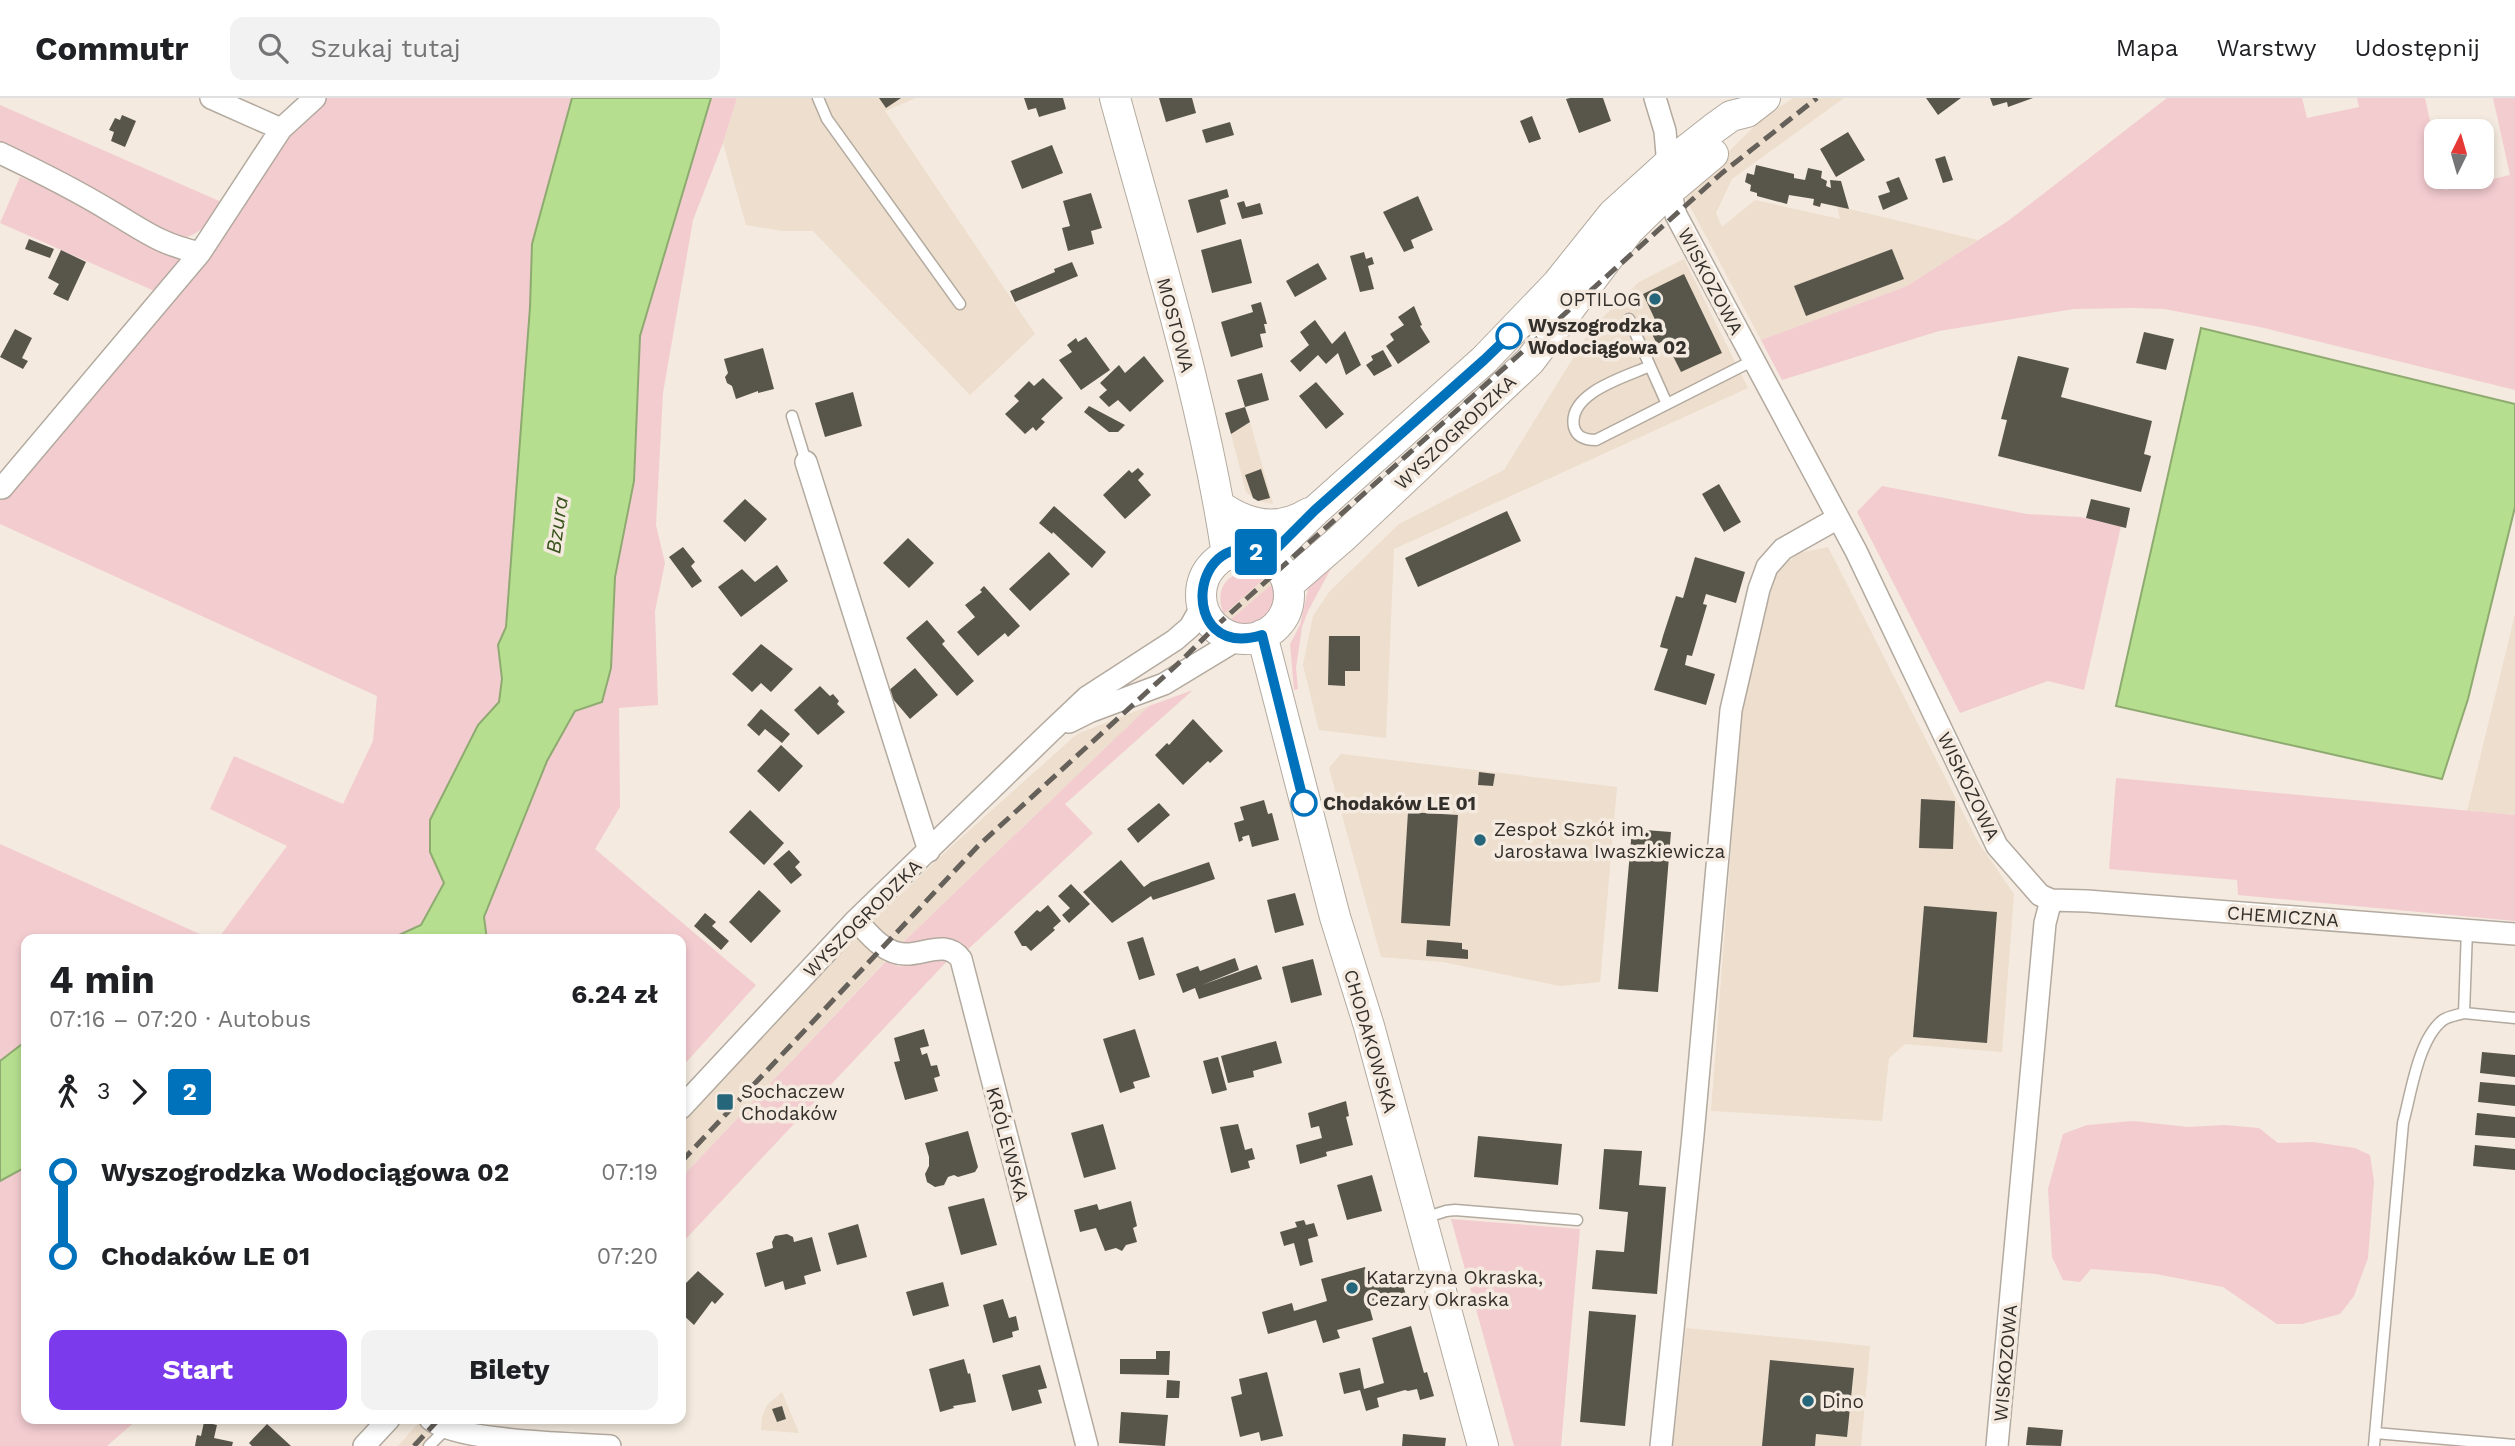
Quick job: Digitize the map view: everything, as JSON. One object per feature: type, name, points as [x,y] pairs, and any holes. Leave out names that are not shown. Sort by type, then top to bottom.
[{"type":"main road","name":"MOSTOWA","points":[[1115,98],[1185,357],[1220,506],[1227,555]]},
{"type":"main road","name":"WYSZOGRODZKA","points":[[1268,557],[1315,510],[1484,360],[1557,284],[1613,214],[1742,129],[1756,105]]},
{"type":"main road","name":"WYSZOGRODZKA","points":[[1288,585],[1341,539],[1530,361],[1669,178]]},
{"type":"main road","points":[[1220,506],[1250,523],[1267,525],[1284,524],[1315,510]]},
{"type":"main road","points":[[1243,551],[1268,557],[1281,569],[1288,585],[1286,609],[1281,620],[1251,637],[1226,635],[1215,627],[1202,606],[1201,594],[1208,571],[1227,555],[1243,551]]},
{"type":"main road","name":"CHODAKOWSKA","points":[[1251,637],[1368,1026],[1483,1446]]},
{"type":"street","points":[[211,98],[281,129]]},
{"type":"street","points":[[2,488],[200,253],[281,129],[315,98]]},
{"type":"street","name":"WISKOZOWA","points":[[1655,98],[1665,131],[1669,178],[1676,215],[1838,518],[1997,846],[2040,895],[2051,900],[2044,937],[1997,1446]]},
{"type":"street","points":[[0,153],[111,211],[150,236],[173,247],[200,253]]},
{"type":"street","points":[[806,462],[929,851]]},
{"type":"street","points":[[1661,1446],[1693,1135],[1731,710],[1737,676],[1767,567],[1783,549],[1838,518]]},
{"type":"street","name":"WYSZOGRODZKA","points":[[686,1103],[856,920],[1049,733],[1087,697],[1175,640],[1190,627],[1202,606]]},
{"type":"street","name":"WYSZOGRODZKA","points":[[1049,733],[1089,712],[1164,684],[1251,637]]},
{"type":"street","name":"CHEMICZNA","points":[[2051,900],[2515,934]]},
{"type":"street","name":"KRÓLEWSKA","points":[[856,920],[874,940],[892,951],[905,954],[940,948],[957,953],[961,959],[1087,1446]]},
{"type":"street","points":[[364,1446],[384,1424]]},
{"type":"street","points":[[438,1424],[478,1436],[610,1446]]},
{"type":"lane","points":[[818,98],[827,119],[960,304]]},
{"type":"lane","points":[[1629,319],[1667,404]]},
{"type":"lane","points":[[1650,366],[1589,394],[1578,403],[1574,411],[1577,433],[1585,440],[1595,440],[1754,360]]},
{"type":"lane","points":[[792,416],[806,462]]},
{"type":"lane","points":[[2464,1013],[2467,930]]},
{"type":"lane","points":[[2374,1446],[2403,1123],[2416,1071],[2429,1037],[2444,1019],[2464,1013],[2515,1018]]},
{"type":"lane","points":[[1421,1219],[1455,1210],[1577,1220]]},
{"type":"lane","points":[[429,1446],[438,1424]]},
{"type":"lane","points":[[2375,1433],[2515,1445]]},
{"type":"shaded area","points":[[326,98],[572,98],[532,244],[530,307],[506,627],[498,645],[502,679],[499,702],[478,726],[430,852],[444,882],[421,925],[401,934],[221,934],[287,846],[210,809],[234,756],[343,804],[373,741],[377,696],[0,524],[0,496],[205,259],[241,212],[288,135]]},
{"type":"shaded area","points":[[711,98],[737,98],[693,220],[663,393],[656,525],[665,563],[655,611],[658,705],[619,708],[620,807],[595,849],[756,985],[686,1062],[686,934],[486,934],[484,917],[547,761],[575,711],[602,701],[611,668],[615,577],[634,481],[640,336]]},
{"type":"shaded area","points":[[737,98],[916,98],[885,111],[1035,334],[970,395],[813,231],[783,231],[746,225],[723,143]]},
{"type":"shaded area","points":[[1793,98],[1844,98],[1732,179],[1716,213],[1722,227],[1755,200],[1840,219],[1837,206],[1978,240],[1907,286],[1761,340],[1684,195],[1761,120]]},
{"type":"shaded area","points":[[2167,98],[2302,98],[2307,118],[2359,107],[2357,98],[2425,98],[2430,119],[2424,119],[2424,189],[2494,189],[2494,179],[2510,175],[2493,98],[2515,98],[2515,390],[2260,327],[2164,309],[2133,308],[2074,309],[1939,331],[1782,380],[1761,340],[1907,286],[2008,221]]},
{"type":"shaded area","points":[[0,105],[226,204],[196,233],[173,240],[0,146]]},
{"type":"shaded area","points":[[20,177],[78,201],[177,257],[180,262],[159,293],[0,223]]},
{"type":"shaded area","points":[[1684,259],[1748,388],[1394,549],[1386,738],[1319,730],[1303,665],[1313,616],[1329,592],[1399,524],[1504,470],[1591,329],[1639,282]]},
{"type":"shaded area","points":[[1250,422],[1273,504],[1258,501],[1246,492],[1231,434]]},
{"type":"shaded area","points":[[1882,486],[2027,514],[2080,517],[2121,526],[2084,690],[2048,681],[1960,713],[1857,512]]},
{"type":"shaded area","points":[[1828,547],[1978,842],[2014,894],[2002,1052],[1905,1044],[1889,1058],[1882,1121],[1711,1111],[1743,692],[1777,570],[1799,553]]},
{"type":"shaded area","points":[[1341,550],[1302,627],[1296,668],[1298,689],[1294,690],[1290,644],[1300,625],[1309,585]]},
{"type":"shaded area","points":[[1249,571],[1266,577],[1224,614],[1220,598],[1224,585],[1234,575]]},
{"type":"shaded area","points":[[1266,577],[1272,584],[1229,621],[1224,614]]},
{"type":"shaded area","points":[[1272,584],[1275,605],[1266,621],[1250,627],[1229,621]]},
{"type":"shaded area","points":[[2515,614],[2515,815],[2467,811],[2501,672]]},
{"type":"shaded area","points":[[1193,690],[1065,804],[1093,833],[963,954],[960,943],[944,939],[897,948],[1149,706]]},
{"type":"shaded area","points":[[1149,706],[904,941],[686,1173],[686,1117],[841,951],[953,845],[1077,734]]},
{"type":"shaded area","name":"Zespoł Szkół im. Jarosława Iwaszkiewicza","points":[[1341,754],[1617,787],[1600,982],[1560,986],[1443,962],[1381,957],[1329,768]]},
{"type":"shaded area","points":[[2116,778],[2515,815],[2515,921],[2238,895],[2237,880],[2109,869]]},
{"type":"shaded area","points":[[0,844],[200,934],[21,934],[21,1045],[0,1061]]},
{"type":"shaded area","points":[[928,958],[950,958],[686,1239],[686,1173],[886,961],[897,966],[906,966]]},
{"type":"shaded area","points":[[2133,1121],[2188,1127],[2225,1125],[2259,1128],[2278,1143],[2313,1142],[2355,1148],[2370,1155],[2374,1181],[2368,1258],[2354,1296],[2340,1314],[2302,1324],[2277,1324],[2223,1287],[2156,1274],[2091,1269],[2080,1282],[2063,1280],[2052,1257],[2048,1189],[2063,1134],[2087,1125]]},
{"type":"shaded area","points":[[21,1170],[21,1424],[132,1424],[107,1446],[0,1446],[0,1181]]},
{"type":"shaded area","points":[[1451,1219],[1580,1229],[1561,1446],[1514,1446]]},
{"type":"shaded area","points":[[1686,1328],[1870,1346],[1861,1446],[1673,1446]]},
{"type":"shaded area","points":[[782,1392],[799,1433],[761,1430],[767,1405]]},
{"type":"shaded area","points":[[418,1424],[447,1424],[427,1446],[398,1446]]},
{"type":"water","name":"Bzura","points":[[572,98],[711,98],[640,336],[634,481],[615,577],[611,668],[602,702],[575,711],[547,761],[484,917],[486,934],[401,934],[421,925],[444,883],[430,852],[430,820],[478,725],[499,702],[502,679],[498,645],[506,627],[530,307],[532,244]]},
{"type":"water","points":[[2201,328],[2515,404],[2515,507],[2468,699],[2442,779],[2116,706]]},
{"type":"water","points":[[21,1045],[21,1170],[0,1181],[0,1061]]},
{"type":"building","points":[[879,98],[901,98],[886,108]]},
{"type":"building","points":[[1024,98],[1063,98],[1066,109],[1039,117],[1036,108],[1028,110]]},
{"type":"building","points":[[1159,98],[1192,98],[1196,113],[1166,122]]},
{"type":"building","points":[[1603,98],[1611,121],[1579,133],[1566,99]]},
{"type":"building","points":[[1926,98],[1961,98],[1938,115]]},
{"type":"building","points":[[1990,98],[2033,98],[2008,107],[2007,102],[1993,106]]},
{"type":"building","points":[[122,115],[136,121],[125,147],[111,141],[114,132],[109,130],[115,118],[120,120]]},
{"type":"building","points":[[1532,116],[1541,139],[1529,143],[1520,121]]},
{"type":"building","points":[[1230,122],[1234,135],[1206,143],[1202,130]]},
{"type":"building","points":[[1848,132],[1865,160],[1836,177],[1820,149]]},
{"type":"building","points":[[1052,145],[1063,173],[1022,189],[1011,161]]},
{"type":"building","points":[[1945,156],[1953,180],[1943,183],[1935,159]]},
{"type":"building","points":[[1756,165],[1794,174],[1794,178],[1805,180],[1808,168],[1822,171],[1821,178],[1827,181],[1826,186],[1831,188],[1830,180],[1841,181],[1849,209],[1821,203],[1820,207],[1813,205],[1814,199],[1789,195],[1787,204],[1757,196],[1757,193],[1750,191],[1751,185],[1745,182],[1747,173],[1754,175]]},
{"type":"building","points":[[1899,177],[1908,199],[1883,210],[1878,196],[1890,192],[1886,182]]},
{"type":"building","points":[[1227,189],[1229,197],[1220,200],[1226,224],[1197,233],[1188,200]]},
{"type":"building","points":[[1091,193],[1102,228],[1091,231],[1094,244],[1068,251],[1062,228],[1070,226],[1063,201]]},
{"type":"building","points":[[1418,196],[1433,230],[1411,240],[1414,248],[1404,252],[1383,212]]},
{"type":"building","points":[[1244,201],[1246,207],[1260,203],[1263,214],[1242,219],[1237,203]]},
{"type":"building","points":[[29,239],[54,249],[50,258],[25,249]]},
{"type":"building","points":[[1241,239],[1252,283],[1212,293],[1201,250]]},
{"type":"building","points":[[1892,249],[1904,279],[1806,316],[1794,286]]},
{"type":"building","points":[[61,250],[86,262],[68,301],[53,294],[59,284],[48,278]]},
{"type":"building","points":[[1364,252],[1366,259],[1372,257],[1374,264],[1368,266],[1374,289],[1360,292],[1350,256]]},
{"type":"building","points":[[1072,262],[1078,276],[1015,302],[1010,291]]},
{"type":"building","points":[[1318,263],[1327,279],[1295,297],[1286,281]]},
{"type":"building","points":[[1684,274],[1722,353],[1681,372],[1665,340],[1657,344],[1650,330],[1658,326],[1643,294]]},
{"type":"building","points":[[1261,302],[1267,324],[1264,324],[1266,333],[1260,334],[1263,347],[1231,357],[1221,322],[1253,312],[1251,305]]},
{"type":"building","points":[[1414,306],[1422,325],[1420,326],[1430,342],[1398,364],[1386,346],[1394,340],[1390,334],[1404,325],[1398,317]]},
{"type":"building","points":[[1315,320],[1332,344],[1345,331],[1361,365],[1346,375],[1338,353],[1326,364],[1318,355],[1300,372],[1290,361],[1309,345],[1300,332]]},
{"type":"building","points":[[15,329],[32,338],[22,358],[28,361],[23,369],[0,357]]},
{"type":"building","points":[[2144,332],[2174,339],[2166,370],[2136,363]]},
{"type":"building","points":[[1086,337],[1110,370],[1081,390],[1059,360],[1072,352],[1067,345],[1076,338],[1078,342]]},
{"type":"building","points":[[763,348],[774,389],[758,391],[736,399],[732,386],[727,383],[725,377],[728,373],[724,359]]},
{"type":"building","points":[[1383,350],[1392,366],[1374,376],[1366,365],[1373,360],[1371,356]]},
{"type":"building","points":[[1144,356],[1164,381],[1130,412],[1118,400],[1109,407],[1099,397],[1107,390],[1100,383],[1119,365],[1125,373]]},
{"type":"building","points":[[2018,356],[2069,368],[2061,397],[2152,421],[2144,454],[2151,456],[2141,492],[1998,456],[2007,420],[2001,419]]},
{"type":"building","points":[[1262,373],[1269,400],[1245,407],[1237,380]]},
{"type":"building","points":[[1043,378],[1063,398],[1041,419],[1045,422],[1036,431],[1033,427],[1025,434],[1005,414],[1019,401],[1014,396],[1029,381],[1034,386]]},
{"type":"building","points":[[1316,382],[1344,414],[1326,429],[1299,396]]},
{"type":"building","points":[[853,392],[862,426],[825,437],[815,403]]},
{"type":"building","points":[[1089,406],[1125,425],[1118,432],[1109,432],[1084,412]]},
{"type":"building","points":[[1245,407],[1250,422],[1231,434],[1225,413]]},
{"type":"building","points":[[1138,468],[1144,474],[1138,480],[1151,495],[1125,519],[1103,495],[1129,470],[1132,473]]},
{"type":"building","points":[[1261,469],[1270,498],[1258,501],[1253,498],[1245,475]]},
{"type":"building","points":[[1719,484],[1741,522],[1724,532],[1702,494]]},
{"type":"building","points":[[745,499],[767,519],[745,542],[723,521]]},
{"type":"building","points":[[2091,499],[2130,508],[2126,528],[2086,518]]},
{"type":"building","points":[[1054,506],[1106,552],[1092,568],[1053,532],[1052,534],[1039,523]]},
{"type":"building","points":[[1507,511],[1521,541],[1418,587],[1405,558]]},
{"type":"building","points":[[908,538],[934,563],[909,588],[883,563]]},
{"type":"building","points":[[683,547],[695,562],[691,566],[702,581],[692,588],[669,557]]},
{"type":"building","points":[[1049,552],[1070,574],[1030,611],[1009,589]]},
{"type":"building","points":[[1695,557],[1745,572],[1736,603],[1706,594],[1703,604],[1707,605],[1692,656],[1687,655],[1685,665],[1715,674],[1706,705],[1654,690],[1668,649],[1660,647],[1663,636],[1676,596],[1683,598]]},
{"type":"building","points":[[777,565],[788,581],[741,617],[718,587],[742,569],[755,582]]},
{"type":"building","points":[[984,586],[1020,626],[1008,637],[1005,633],[978,656],[957,632],[975,617],[965,605],[982,592],[980,590]]},
{"type":"building","points":[[927,620],[945,641],[942,644],[974,681],[957,696],[906,638]]},
{"type":"building","points":[[1329,636],[1360,636],[1360,671],[1345,671],[1345,686],[1328,685]]},
{"type":"building","points":[[761,644],[793,669],[771,692],[761,683],[752,692],[732,674]]},
{"type":"building","points":[[915,668],[938,695],[910,719],[887,692]]},
{"type":"building","points":[[820,686],[830,696],[833,694],[839,701],[837,704],[845,712],[818,735],[794,710]]},
{"type":"building","points":[[761,709],[790,734],[782,743],[765,729],[759,736],[747,725]]},
{"type":"building","points":[[1193,719],[1223,751],[1183,785],[1155,755],[1167,743],[1169,745]]},
{"type":"building","points":[[781,745],[803,766],[779,792],[757,771]]},
{"type":"building","points":[[1479,772],[1495,774],[1493,786],[1478,785]]},
{"type":"building","points":[[1921,799],[1955,801],[1953,849],[1919,848]]},
{"type":"building","points":[[1264,800],[1268,814],[1272,813],[1279,840],[1252,847],[1249,835],[1242,837],[1243,840],[1239,842],[1234,823],[1244,820],[1240,807]]},
{"type":"building","points":[[1159,803],[1170,815],[1138,843],[1127,829]]},
{"type":"building","points":[[750,810],[784,843],[764,865],[729,832]]},
{"type":"building","points":[[1408,812],[1458,815],[1450,926],[1401,923]]},
{"type":"building","points":[[1632,829],[1671,832],[1658,992],[1618,989]]},
{"type":"building","points":[[789,850],[800,862],[795,867],[802,875],[791,884],[773,864]]},
{"type":"building","points":[[1121,860],[1144,887],[1151,882],[1209,862],[1215,879],[1153,900],[1151,896],[1112,923],[1083,892]]},
{"type":"building","points":[[1071,884],[1090,904],[1069,923],[1062,915],[1070,908],[1058,896]]},
{"type":"building","points":[[759,890],[781,911],[751,943],[729,922]]},
{"type":"building","points":[[1295,893],[1304,925],[1275,933],[1267,900]]},
{"type":"building","points":[[1048,905],[1061,921],[1053,928],[1055,930],[1031,951],[1022,946],[1014,932],[1037,910],[1040,912]]},
{"type":"building","points":[[1924,906],[1997,912],[1987,1043],[1913,1037]]},
{"type":"building","points":[[705,913],[716,922],[712,926],[729,941],[721,950],[694,926]]},
{"type":"building","points":[[1143,937],[1155,975],[1139,980],[1127,942]]},
{"type":"building","points":[[1427,940],[1462,943],[1462,949],[1468,950],[1468,959],[1426,956]]},
{"type":"building","points":[[1235,958],[1239,970],[1202,985],[1257,965],[1262,979],[1199,999],[1195,988],[1183,993],[1176,974],[1198,966],[1200,971]]},
{"type":"building","points":[[1313,959],[1322,995],[1291,1003],[1282,967]]},
{"type":"building","points":[[924,1029],[929,1046],[920,1048],[922,1055],[927,1053],[931,1066],[937,1065],[940,1076],[934,1078],[938,1091],[905,1100],[894,1062],[900,1061],[894,1038]]},
{"type":"building","points":[[1135,1029],[1150,1077],[1133,1082],[1135,1088],[1120,1093],[1103,1039]]},
{"type":"building","points":[[1276,1041],[1282,1063],[1253,1071],[1254,1077],[1228,1083],[1221,1056]]},
{"type":"building","points":[[2482,1052],[2515,1055],[2515,1077],[2480,1073]]},
{"type":"building","points":[[1218,1057],[1227,1090],[1212,1094],[1203,1061]]},
{"type":"building","points":[[2480,1082],[2515,1085],[2515,1106],[2478,1102]]},
{"type":"building","points":[[1346,1101],[1349,1116],[1346,1117],[1353,1145],[1326,1152],[1327,1156],[1300,1164],[1296,1145],[1322,1138],[1319,1126],[1311,1128],[1308,1113]]},
{"type":"building","points":[[2477,1113],[2515,1117],[2515,1138],[2475,1135]]},
{"type":"building","points":[[1103,1124],[1116,1169],[1084,1178],[1071,1133]]},
{"type":"building","points":[[1238,1124],[1245,1150],[1252,1148],[1255,1159],[1248,1161],[1250,1168],[1231,1173],[1220,1127]]},
{"type":"building","points":[[968,1131],[978,1167],[975,1172],[948,1177],[944,1185],[935,1187],[927,1182],[925,1174],[929,1157],[925,1143]]},
{"type":"building","points":[[1478,1136],[1562,1144],[1558,1185],[1474,1177]]},
{"type":"building","points":[[2475,1145],[2515,1149],[2515,1170],[2473,1166]]},
{"type":"building","points":[[1604,1149],[1642,1151],[1639,1185],[1666,1187],[1657,1294],[1592,1289],[1596,1250],[1624,1252],[1628,1212],[1599,1209]]},
{"type":"building","points":[[1372,1175],[1382,1211],[1347,1220],[1337,1185]]},
{"type":"building","points":[[984,1198],[997,1245],[961,1255],[948,1207]]},
{"type":"building","points":[[1131,1201],[1137,1226],[1133,1228],[1137,1242],[1126,1245],[1122,1251],[1116,1248],[1105,1251],[1096,1228],[1080,1232],[1074,1210],[1097,1204],[1099,1210]]},
{"type":"building","points":[[1304,1220],[1306,1225],[1314,1223],[1318,1236],[1308,1239],[1313,1262],[1300,1266],[1294,1243],[1284,1246],[1280,1232],[1297,1227],[1295,1222]]},
{"type":"building","points":[[858,1224],[867,1257],[837,1265],[828,1233]]},
{"type":"building","points":[[787,1234],[793,1237],[794,1242],[812,1237],[821,1271],[804,1276],[806,1284],[785,1290],[783,1281],[765,1287],[756,1253],[773,1248],[775,1236]]},
{"type":"building","points":[[1365,1267],[1369,1280],[1399,1272],[1406,1295],[1369,1305],[1373,1320],[1337,1330],[1340,1338],[1323,1343],[1316,1320],[1268,1334],[1262,1312],[1292,1303],[1294,1311],[1327,1301],[1321,1279]]},
{"type":"building","points":[[698,1271],[724,1294],[715,1304],[712,1301],[694,1325],[686,1318],[686,1283]]},
{"type":"building","points":[[943,1282],[949,1306],[913,1316],[906,1292]]},
{"type":"building","points":[[1003,1299],[1009,1318],[1016,1316],[1019,1330],[1012,1332],[1013,1337],[993,1343],[983,1305]]},
{"type":"building","points":[[1589,1311],[1636,1315],[1625,1426],[1580,1422]]},
{"type":"building","points":[[1411,1326],[1424,1373],[1427,1372],[1434,1396],[1420,1400],[1417,1389],[1405,1390],[1377,1398],[1379,1407],[1366,1411],[1360,1390],[1344,1394],[1339,1373],[1360,1368],[1364,1389],[1384,1383],[1372,1338]]},
{"type":"building","points":[[1156,1351],[1170,1351],[1169,1375],[1120,1374],[1120,1359],[1156,1359]]},
{"type":"building","points":[[964,1359],[976,1402],[953,1406],[954,1408],[940,1412],[929,1369]]},
{"type":"building","name":"Dino","points":[[1770,1360],[1854,1368],[1847,1437],[1816,1434],[1815,1446],[1762,1446]]},
{"type":"building","points":[[1040,1365],[1047,1388],[1038,1390],[1042,1403],[1012,1411],[1002,1375]]},
{"type":"building","points":[[1267,1372],[1283,1436],[1261,1441],[1259,1432],[1240,1437],[1231,1397],[1242,1394],[1239,1379]]},
{"type":"building","points":[[1167,1380],[1180,1381],[1179,1398],[1166,1398]]},
{"type":"building","points":[[782,1406],[786,1419],[777,1422],[772,1409]]},
{"type":"building","points":[[1121,1412],[1168,1415],[1165,1446],[1119,1443]]},
{"type":"building","points":[[204,1424],[217,1425],[214,1438],[233,1442],[232,1446],[195,1446],[197,1435],[201,1436]]},
{"type":"building","points":[[267,1424],[291,1446],[252,1446],[249,1443]]},
{"type":"building","points":[[2028,1427],[2063,1430],[2061,1446],[2026,1445]]},
{"type":"building","points":[[1403,1434],[1446,1438],[1445,1446],[1402,1446]]},
{"type":"railway","points":[[686,1157],[978,846],[1215,627],[1722,173],[1817,98]]},
{"type":"railway","points":[[414,1446],[434,1424]]},
{"type":"bus line","name":"2","points":[[1304,803],[1262,635],[1251,639],[1240,638],[1226,635],[1215,627],[1202,606],[1203,582],[1216,562],[1227,555],[1252,551],[1268,557],[1315,510],[1509,336]]},
{"type":"place","name":"OPTILOG","points":[[1655,299]]},
{"type":"place","name":"Wyszogrodzka Wodociągowa 02","points":[[1509,336]]},
{"type":"place","name":"Chodaków LE 01","points":[[1304,803]]},
{"type":"place","name":"Zespoł Szkół im. Jarosława Iwaszkiewicza","points":[[1480,840]]},
{"type":"place","name":"Sochaczew Chodaków","points":[[725,1102]]},
{"type":"place","name":"Katarzyna Okraska, Cezary Okraska","points":[[1352,1288]]},
{"type":"place","name":"Dino","points":[[1808,1401]]}]
